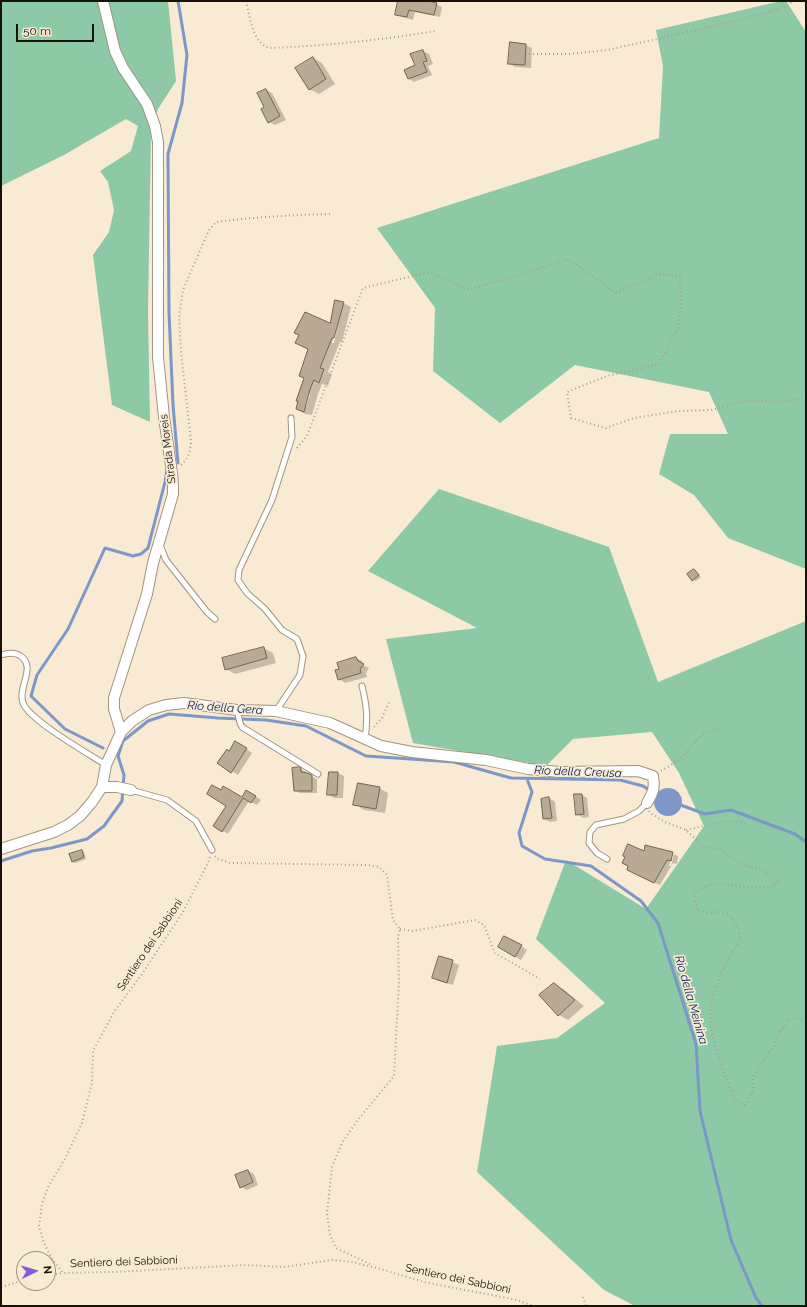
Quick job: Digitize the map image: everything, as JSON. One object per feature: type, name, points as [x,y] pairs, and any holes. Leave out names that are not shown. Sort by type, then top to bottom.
[{"type":"street","name":"Strada Moreis","points":[[103,1],[115,51],[123,68],[147,104],[156,126],[158,142],[159,205],[158,358],[172,473],[173,494],[153,563],[147,594],[114,698],[114,709],[121,732]]},
{"type":"street","points":[[1,849],[54,832],[68,825],[80,816],[102,787],[106,765],[121,732],[137,717],[149,710],[166,704],[184,703],[238,714],[276,711],[330,723],[381,746],[412,752],[486,760],[528,769],[560,772],[638,771],[653,776],[653,792],[646,803]]},
{"type":"street","points":[[102,787],[118,787],[131,790]]},
{"type":"lane","points":[[276,711],[300,675],[303,656],[297,638],[282,630],[265,609],[247,594],[238,580],[239,570],[272,500],[292,437],[291,418]]},
{"type":"lane","points":[[160,542],[162,553],[166,560],[207,612],[215,619]]},
{"type":"lane","points":[[1,655],[6,653],[16,654],[22,657],[26,663],[28,670],[22,691],[23,703],[30,715],[106,765]]},
{"type":"lane","points":[[362,686],[366,700],[368,722],[365,740]]},
{"type":"lane","points":[[238,714],[242,727],[318,774]]},
{"type":"lane","points":[[131,790],[167,800],[196,821],[212,850]]},
{"type":"lane","points":[[607,859],[597,853],[589,843],[590,832],[596,825],[624,819],[639,811],[646,803]]},
{"type":"path","points":[[246,1],[256,35],[260,43],[269,48],[387,39],[436,31]]},
{"type":"path","points":[[529,54],[569,54],[607,50],[701,30],[764,13],[783,7],[794,1]]},
{"type":"path","points":[[172,473],[187,460],[191,446],[181,352],[180,317],[183,290],[209,230],[216,222],[229,220],[331,214]]},
{"type":"path","points":[[284,462],[307,436],[363,288],[430,272],[469,290],[569,259],[616,293],[659,274],[680,276],[681,306],[678,327],[659,364],[608,376],[567,392],[571,418],[606,428],[634,418],[678,411],[711,410],[751,400],[781,402],[806,397]]},
{"type":"path","points":[[365,740],[382,718],[390,700]]},
{"type":"path","points":[[653,776],[680,760],[704,732],[720,729]]},
{"type":"path","points":[[646,803],[650,814],[664,822],[686,830],[703,846],[723,850],[742,865],[761,869],[779,882],[771,887],[741,887],[728,884],[707,885],[694,894],[697,910],[708,913],[720,912],[729,914],[739,929],[740,939],[722,971],[710,1007],[712,1035],[734,1098],[745,1105],[753,1091],[753,1076],[774,1046],[779,1033],[788,1020],[799,1018],[806,1022]]},
{"type":"path","points":[[686,830],[726,821],[748,823]]},
{"type":"path","points":[[212,850],[216,858],[230,863],[368,865],[379,867],[388,876],[393,920],[400,929],[413,931],[475,920],[484,925],[495,953],[540,979]]},
{"type":"path","name":"Sentiero dei Sabbioni","points":[[212,850],[208,863],[184,912],[114,1012],[93,1051],[92,1082],[82,1123],[65,1159],[49,1185],[42,1204],[39,1226],[44,1243],[52,1259],[63,1272],[114,1272],[246,1265],[284,1267],[332,1260],[352,1262],[424,1282],[517,1300],[533,1306]]},
{"type":"path","points":[[377,1268],[336,1248],[330,1235],[327,1214],[332,1167],[342,1142],[357,1121],[394,1076],[399,982],[398,937],[400,929]]},
{"type":"path","points":[[56,1273],[63,1272]]},
{"type":"path","points":[[1,1287],[16,1282]]},
{"type":"path","points":[[583,1297],[586,1306]]},
{"type":"green space","points":[[1,1],[168,1],[176,81],[158,109],[151,132],[148,311],[150,422],[112,405],[93,255],[109,232],[114,210],[108,182],[100,171],[131,151],[138,126],[126,119],[64,155],[1,186]]},
{"type":"green space","points":[[786,1],[806,32],[806,569],[728,538],[694,495],[659,474],[670,434],[728,434],[709,392],[575,365],[500,423],[433,371],[435,308],[377,228],[659,138],[663,66],[656,30]]},
{"type":"green space","points":[[439,489],[609,547],[658,682],[806,621],[806,1306],[635,1306],[604,1290],[477,1172],[497,1046],[557,1038],[605,1003],[536,939],[566,860],[646,909],[704,826],[679,773],[652,732],[573,739],[546,766],[413,743],[386,639],[477,628],[368,571]]},
{"type":"water","points":[[668,788],[678,792],[682,802],[678,812],[668,816],[658,812],[654,802],[658,792]]},
{"type":"building","points":[[398,1],[428,1],[437,3],[434,15],[409,10],[407,17],[395,15]]},
{"type":"building","points":[[510,42],[526,44],[525,65],[508,64]]},
{"type":"building","points":[[423,50],[427,61],[423,62],[427,72],[408,79],[404,70],[415,65],[410,54]]},
{"type":"building","points":[[313,57],[326,79],[309,90],[295,68]]},
{"type":"building","points":[[266,89],[280,116],[268,123],[261,109],[264,107],[257,93]]},
{"type":"building","points":[[335,300],[344,302],[334,338],[332,338],[320,368],[324,369],[319,383],[314,380],[304,412],[296,409],[298,401],[296,401],[304,378],[299,376],[308,349],[295,343],[299,335],[294,333],[305,312],[330,323]]},
{"type":"building","points":[[694,569],[699,575],[692,581],[687,574]]},
{"type":"building","points":[[264,647],[267,658],[225,670],[222,658]]},
{"type":"building","points":[[356,657],[358,661],[364,664],[360,669],[361,673],[338,680],[335,670],[339,669],[337,663]]},
{"type":"building","points":[[235,741],[247,748],[231,773],[217,763],[227,749],[229,751]]},
{"type":"building","points":[[292,768],[301,768],[301,772],[312,775],[312,791],[294,791]]},
{"type":"building","points":[[329,772],[338,772],[337,795],[327,795]]},
{"type":"building","points":[[358,783],[380,787],[376,809],[353,805]]},
{"type":"building","points":[[212,785],[221,790],[223,786],[242,797],[246,790],[256,796],[251,803],[243,798],[222,832],[213,826],[226,806],[207,794]]},
{"type":"building","points":[[574,794],[582,794],[584,814],[576,815]]},
{"type":"building","points":[[549,797],[552,818],[543,819],[541,799]]},
{"type":"building","points":[[628,844],[644,851],[645,845],[673,852],[671,861],[667,860],[654,883],[627,870],[628,866],[622,863]]},
{"type":"building","points":[[82,850],[84,857],[72,862],[69,854]]},
{"type":"building","points":[[504,936],[522,945],[515,957],[498,947]]},
{"type":"building","points":[[439,956],[453,960],[447,983],[432,978]]},
{"type":"building","points":[[554,983],[575,1000],[558,1016],[539,995]]},
{"type":"building","points":[[248,1170],[253,1182],[240,1188],[235,1175]]},
{"type":"waterway","points":[[178,1],[187,55],[182,103],[168,154],[169,313],[173,405],[178,463]]},
{"type":"waterway","points":[[103,748],[65,729],[31,696],[37,675],[68,629],[105,548],[133,556],[141,554],[148,548],[167,469]]},
{"type":"waterway","name":"Rio della Gera","points":[[1,861],[32,851],[87,839],[104,826],[122,801],[124,775],[118,756],[123,741],[148,721],[169,714],[266,720],[306,726],[366,756],[454,762],[511,778],[620,780],[643,786],[651,791]]},
{"type":"waterway","name":"Rio della Meinina","points":[[527,779],[532,792],[519,833],[522,846],[545,859],[591,866],[641,901],[658,923],[696,1044],[700,1111],[731,1240],[756,1298],[762,1306]]},
{"type":"waterway","name":"Rio della Creusa","points":[[678,804],[705,814],[731,810],[795,834],[806,842]]}]
